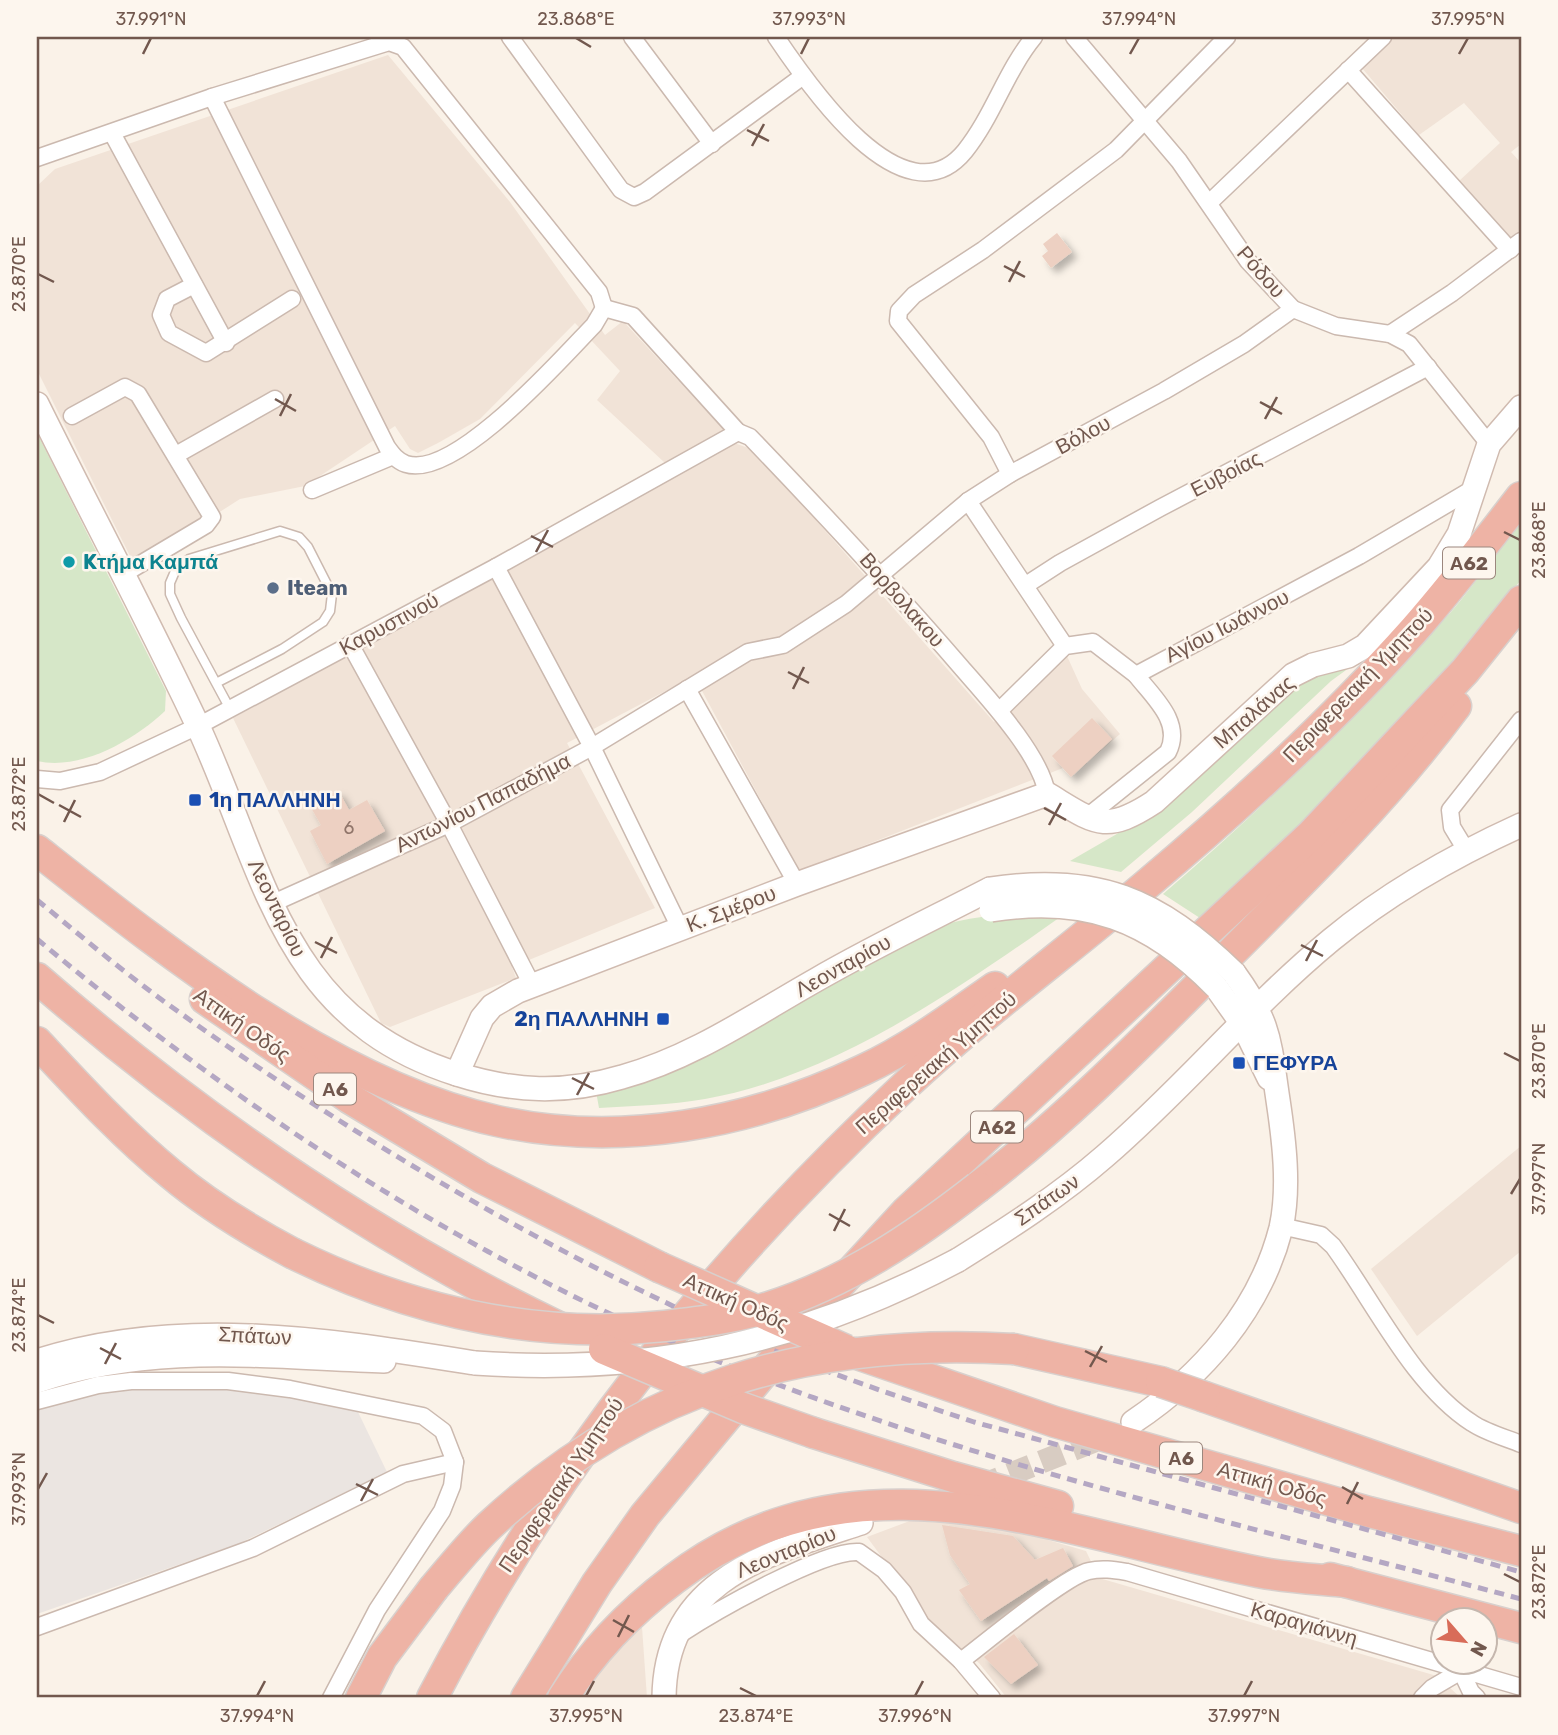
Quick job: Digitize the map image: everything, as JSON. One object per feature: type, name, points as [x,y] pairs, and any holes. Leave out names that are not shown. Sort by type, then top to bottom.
[{"type":"highway","name":"Περιφερειακή Υμηττού","points":[[432,1698],[522,1539],[598,1426],[666,1338],[725,1269],[844,1144],[910,1081],[1147,884],[1278,769],[1415,629],[1521,497]]},
{"type":"highway","name":"Α62","points":[[526,1698],[585,1602],[645,1515],[813,1313],[907,1211],[1311,835],[1465,671],[1521,601]]},
{"type":"highway","points":[[37,1042],[134,1143],[171,1174],[250,1230],[292,1253],[373,1290],[473,1318],[554,1329],[653,1327],[743,1314],[824,1286],[884,1255],[931,1224],[1033,1143],[1110,1074],[1378,802],[1421,752],[1521,619]]},
{"type":"highway","points":[[37,850],[160,944],[240,1000],[323,1051],[378,1079],[439,1104],[496,1121],[557,1130],[671,1130],[730,1117],[775,1103],[862,1070],[926,1035],[1063,937],[1138,872],[1278,769]]},
{"type":"highway","name":"Αττική Οδός","points":[[37,870],[162,969],[349,1098],[482,1178],[659,1267],[846,1350],[1055,1422],[1369,1512],[1521,1551]]},
{"type":"highway","points":[[37,978],[176,1091],[300,1179],[442,1266],[604,1349],[743,1408],[953,1477],[1521,1628]]},
{"type":"highway","points":[[360,1698],[382,1657],[433,1589],[488,1527],[539,1483],[583,1452],[653,1412],[724,1381],[796,1360],[878,1349],[956,1345],[1014,1349],[1161,1382],[1521,1508]]},
{"type":"highway","points":[[563,1698],[600,1647],[622,1623],[688,1569],[754,1533],[847,1508],[910,1503],[978,1509],[1062,1525],[1258,1572],[1347,1582]]},
{"type":"street","points":[[510,37],[621,190],[634,197],[645,192],[803,76]]},
{"type":"street","points":[[632,37],[712,144]]},
{"type":"street","points":[[776,37],[803,76],[871,149],[897,166],[922,174],[939,171],[965,150],[1018,56],[1034,37]]},
{"type":"street","name":"Ρόδου","points":[[1074,37],[1146,120],[1209,203],[1248,261],[1293,309],[1336,326],[1390,334],[1409,344],[1489,444]]},
{"type":"street","points":[[1010,474],[991,437],[898,320],[899,311],[914,295],[941,280],[1116,150],[1227,37]]},
{"type":"street","points":[[1209,203],[1383,37]]},
{"type":"street","points":[[37,158],[212,97],[389,42],[404,47],[599,292],[604,308],[594,325],[489,430],[424,464],[410,465],[393,456],[212,97]]},
{"type":"street","points":[[1348,69],[1516,246],[1390,334]]},
{"type":"street","points":[[111,133],[226,343]]},
{"type":"street","points":[[194,285],[167,299],[161,315],[169,333],[206,353],[226,343],[292,299]]},
{"type":"street","name":"Βορβολακου","points":[[604,308],[620,310],[633,316],[734,433],[750,438],[881,574],[999,711],[1045,778],[1047,794]]},
{"type":"street","name":"Βόλου","points":[[881,574],[968,501],[1010,474],[1164,391],[1244,344],[1293,309]]},
{"type":"street","name":"Ευβοίας","points":[[1026,585],[1060,563],[1428,367]]},
{"type":"street","points":[[72,416],[124,387],[131,388],[138,394],[212,517],[206,525],[121,575]]},
{"type":"street","points":[[176,455],[275,399]]},
{"type":"street","name":"Λεονταρίου","points":[[37,404],[198,726],[271,904],[299,956],[337,1006],[397,1050],[427,1065],[518,1089],[556,1090],[623,1077],[664,1063],[707,1042],[866,951],[929,920],[1030,883],[1064,884],[1121,896],[1174,920],[1225,980],[1250,1017],[1272,1042],[1285,1171],[1281,1226],[1268,1265],[1244,1312],[1225,1339],[1170,1397],[1133,1422]]},
{"type":"street","name":"Μπαλάνας","points":[[1047,794],[1094,822],[1112,822],[1133,816],[1154,802],[1293,675],[1313,665],[1348,656],[1365,646],[1439,568],[1459,534],[1471,490],[1489,444],[1521,407]]},
{"type":"street","name":"Καρυστινού","points":[[37,779],[60,781],[100,772],[198,726],[496,566],[734,433]]},
{"type":"street","points":[[312,490],[393,456]]},
{"type":"street","name":"Αγίου Ιωάννου","points":[[1136,675],[1347,563],[1471,490]]},
{"type":"street","points":[[968,501],[1065,646]]},
{"type":"street","points":[[496,566],[592,747],[680,928]]},
{"type":"street","name":"Αντωνίου Παπαδήμα","points":[[271,904],[449,824],[592,747],[748,652],[783,645],[846,604],[881,574]]},
{"type":"street","points":[[999,711],[1065,646],[1093,642],[1136,675],[1168,716],[1173,741],[1168,752],[1087,817]]},
{"type":"street","points":[[350,644],[449,824],[532,985]]},
{"type":"street","points":[[687,689],[797,884]]},
{"type":"street","points":[[1466,850],[1452,827],[1450,810],[1521,720]]},
{"type":"street","name":"Κ. Σμέρου","points":[[457,1074],[482,1018],[492,1006],[532,985],[797,884],[1047,794]]},
{"type":"street","name":"Σπάτων","points":[[37,1381],[105,1362],[153,1355],[211,1353],[578,1367],[711,1350],[833,1317],[878,1300],[958,1260],[1041,1206],[1085,1174],[1145,1120],[1330,941],[1366,913],[1466,850],[1521,825]]},
{"type":"street","points":[[1281,1226],[1321,1236],[1333,1245],[1398,1342],[1441,1397],[1472,1424],[1521,1444]]},
{"type":"street","name":"Σπάτων","points":[[37,1361],[102,1343],[211,1334],[331,1340],[475,1363]]},
{"type":"street","points":[[37,1401],[98,1385],[131,1381],[228,1381],[290,1389],[423,1416],[443,1431],[454,1462],[452,1486],[442,1511],[377,1610],[331,1698]]},
{"type":"street","points":[[37,1628],[253,1548],[403,1474],[454,1462]]},
{"type":"street","name":"Λεονταρίου","points":[[664,1698],[665,1676],[674,1638],[695,1604],[728,1576],[771,1554],[861,1523]]},
{"type":"street","points":[[674,1638],[746,1595],[832,1558],[854,1552],[876,1561],[903,1592],[921,1624],[961,1661],[992,1698]]},
{"type":"street","name":"Καραγιάννη","points":[[961,1661],[1087,1571],[1107,1569],[1127,1572],[1428,1661]]},
{"type":"street","points":[[1422,1698],[1432,1688],[1452,1676]]},
{"type":"street","points":[[1463,1676],[1477,1698]]},
{"type":"street","name":"Καραγιάννη","points":[[1480,1676],[1521,1687]]},
{"type":"lane","points":[[218,682],[282,649],[323,622],[330,611],[332,594],[308,547],[299,537],[280,531],[189,559],[177,569],[170,583],[170,594],[230,709]]},
{"type":"shaded area","points":[[1393,37],[1521,37],[1521,144],[1511,152],[1521,163],[1521,234],[1512,241],[1458,182],[1500,143],[1464,103],[1419,135],[1362,68]]},
{"type":"shaded area","points":[[388,55],[510,202],[605,335],[623,321],[737,444],[754,450],[994,722],[1067,656],[1082,689],[1120,734],[1071,777],[1063,768],[799,871],[694,676],[567,743],[655,908],[512,967],[516,978],[390,1027],[381,1023],[233,718],[678,475],[597,400],[620,371],[575,323],[480,419],[438,443],[418,453],[410,449],[395,426],[305,486],[240,499],[135,566],[37,370],[37,186],[55,169]]},
{"type":"shaded area","points":[[1521,1146],[1521,1251],[1417,1336],[1371,1269]]},
{"type":"shaded area","points":[[109,1387],[243,1388],[358,1412],[387,1472],[238,1544],[37,1614],[37,1408]]},
{"type":"shaded area","points":[[931,1513],[1042,1533],[1048,1540],[1086,1551],[1099,1578],[1428,1673],[1428,1676],[1437,1676],[1461,1698],[1007,1698],[979,1663],[928,1620],[867,1537]]},
{"type":"shaded area","points":[[642,1627],[647,1698],[580,1698],[605,1661]]},
{"type":"green space","name":"Kτήμα Καμπά","points":[[37,433],[166,691],[165,711],[138,732],[106,751],[54,763],[37,761]]},
{"type":"green space","points":[[1521,519],[1521,580],[1386,740],[1203,920],[1163,894],[1275,793],[1382,686],[1460,601]]},
{"type":"green space","points":[[1360,660],[1331,681],[1192,812],[1121,872],[1070,861],[1148,816],[1272,703],[1309,678]]},
{"type":"green space","points":[[1069,911],[985,969],[896,1024],[850,1049],[802,1070],[754,1087],[705,1099],[599,1108],[595,1086],[921,931],[994,915]]},
{"type":"building","points":[[1057,233],[1072,252],[1051,268],[1042,256],[1048,251],[1043,244]]},
{"type":"building","points":[[1092,718],[1112,739],[1071,777],[1052,756]]},
{"type":"building","points":[[338,790],[349,810],[367,800],[385,831],[327,864],[310,831],[321,825],[310,806]]},
{"type":"building","points":[[942,1525],[1013,1536],[1035,1560],[1063,1548],[1073,1566],[1049,1581],[1047,1578],[981,1621],[959,1590],[970,1584],[950,1555]]},
{"type":"building","points":[[1014,1634],[1038,1665],[1011,1684],[984,1657]]},
{"type":"tunnel","points":[[978,1487],[1112,1434]]},
{"type":"railway","points":[[37,900],[169,1005],[363,1135],[429,1176],[565,1252],[738,1336],[805,1363],[974,1422],[1521,1572]]},
{"type":"railway","points":[[37,939],[201,1068],[286,1128],[373,1184],[463,1238],[555,1287],[649,1332],[745,1372],[936,1439],[1130,1496],[1521,1599]]},
{"type":"place","name":"Kτήμα Καμπά","points":[[69,562]]},
{"type":"place","name":"Iteam","points":[[273,588]]},
{"type":"place","name":"1η ΠΑΛΛΗΝΗ","points":[[195,800]]},
{"type":"place","name":"2η ΠΑΛΛΗΝΗ","points":[[663,1019]]},
{"type":"place","name":"ΓΕΦΥΡΑ","points":[[1239,1063]]}]
